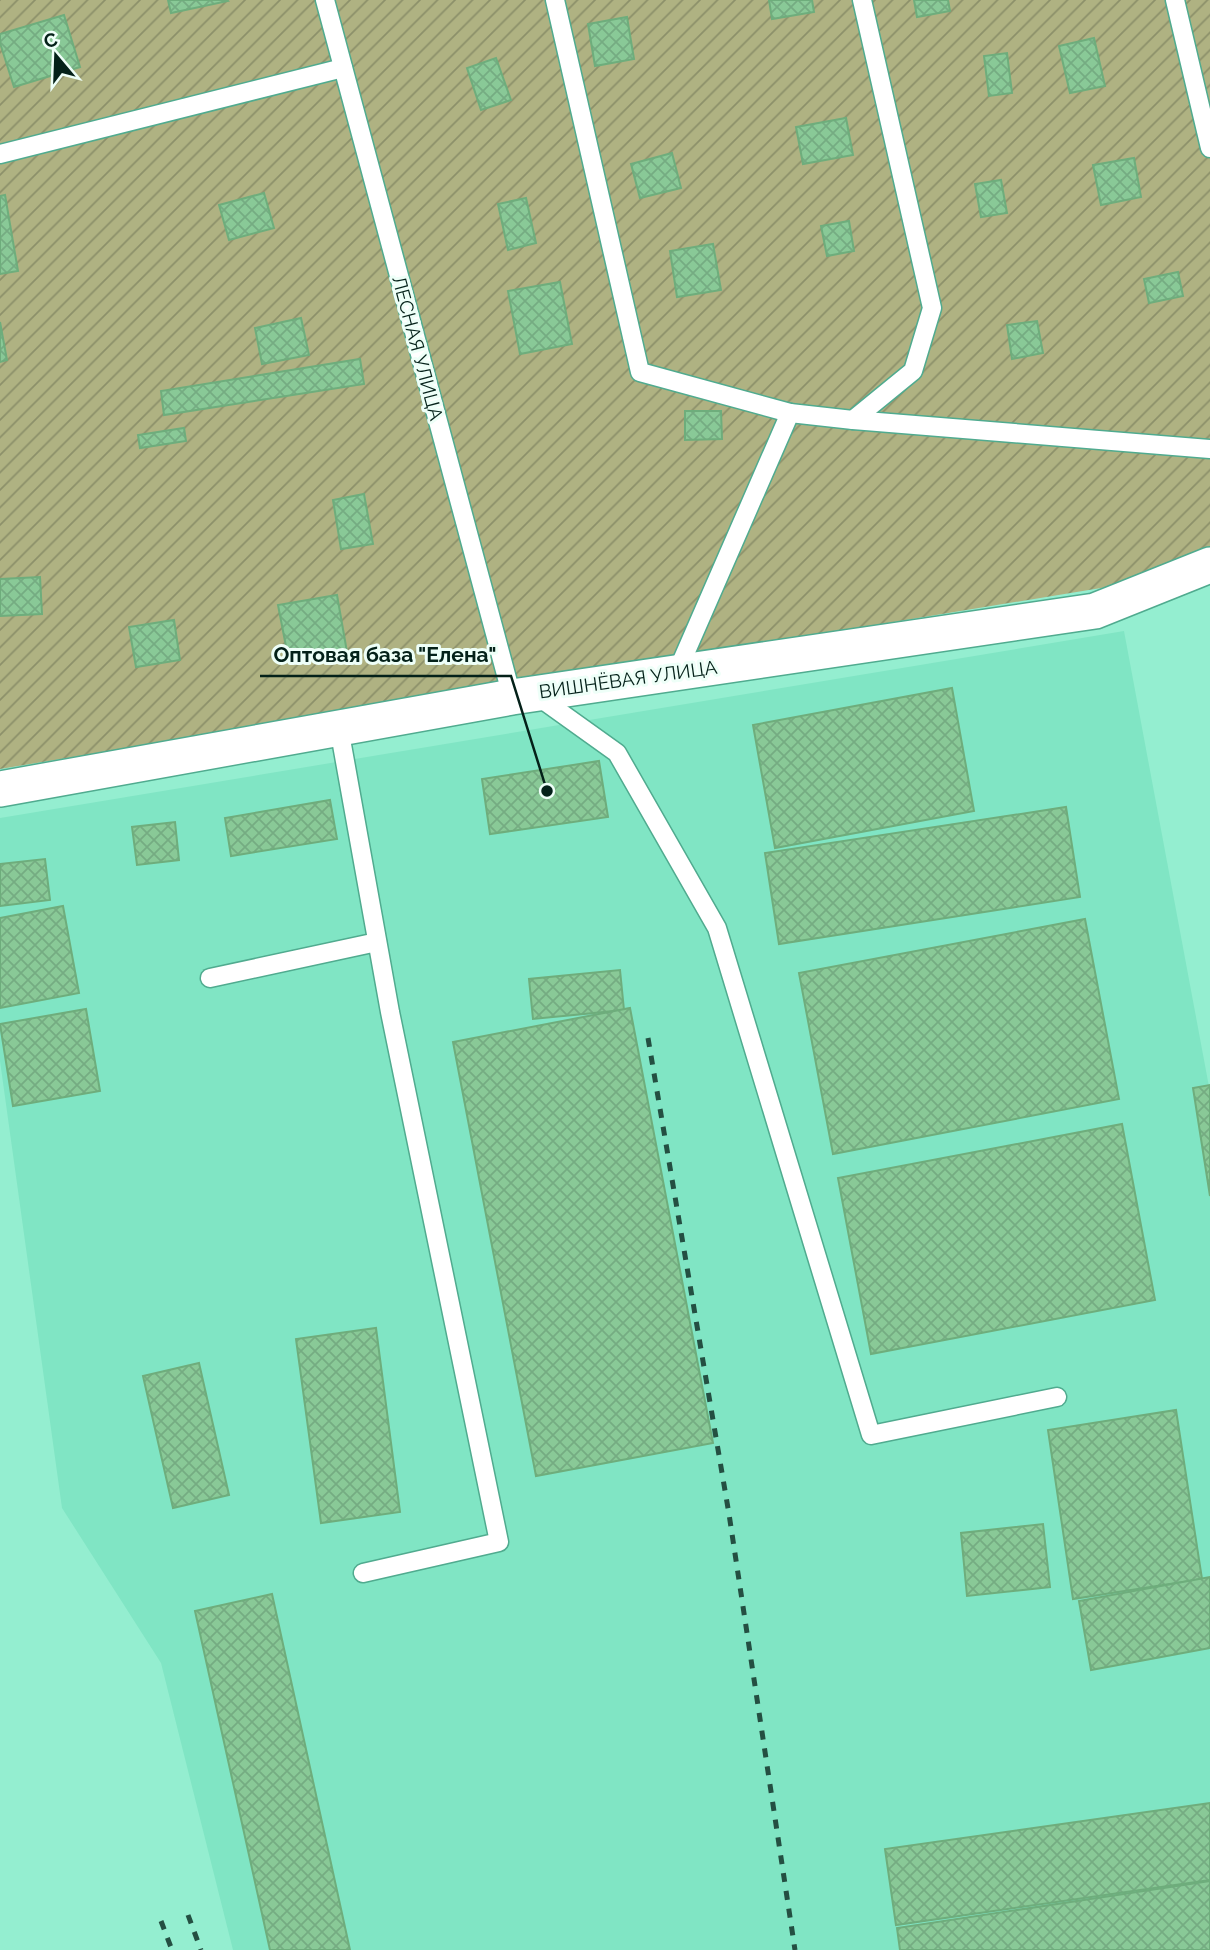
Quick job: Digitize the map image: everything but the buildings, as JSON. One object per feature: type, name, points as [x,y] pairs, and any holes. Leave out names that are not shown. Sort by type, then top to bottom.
[{"type":"street","name":"ВИШНЁВАЯ УЛИЦА","points":[[0,789],[522,695],[1095,611],[1210,565]]},
{"type":"lane","name":"ЛЕСНАЯ УЛИЦА","points":[[325,0],[522,695]]},
{"type":"lane","points":[[555,0],[640,372],[790,413],[1210,449]]},
{"type":"lane","points":[[853,420],[914,371],[932,308],[862,0]]},
{"type":"lane","points":[[1175,0],[1210,148]]},
{"type":"lane","points":[[0,154],[343,68]]},
{"type":"lane","points":[[677,672],[790,413]]},
{"type":"lane","points":[[522,695],[617,753],[717,928],[871,1435],[1057,1397]]},
{"type":"lane","points":[[339,728],[377,943],[499,1542],[363,1573]]},
{"type":"lane","points":[[210,978],[377,943]]},
{"type":"shaded area","points":[[0,0],[1210,0],[1210,570],[0,769]]},
{"type":"shaded area","points":[[1124,631],[1210,1092],[1210,1950],[233,1950],[161,1663],[62,1508],[0,1061],[0,818]]},
{"type":"railway","points":[[648,1038],[729,1514],[795,1950]]},
{"type":"railway","points":[[188,1915],[201,1950]]},
{"type":"railway","points":[[161,1921],[172,1950]]},
{"type":"place","name":"Оптовая база \"Елена\"","points":[[547,791]]}]
